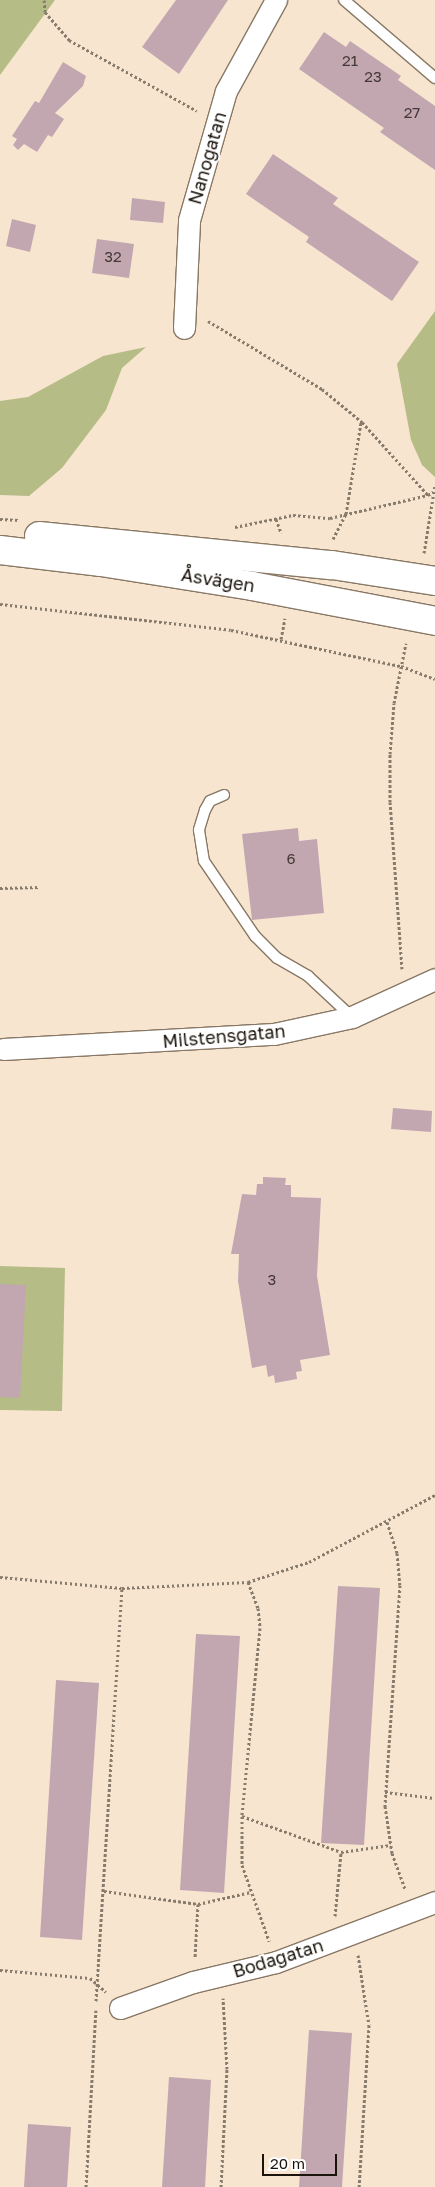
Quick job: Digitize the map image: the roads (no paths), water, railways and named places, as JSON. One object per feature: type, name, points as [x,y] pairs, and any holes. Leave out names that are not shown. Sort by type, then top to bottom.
[{"type":"street","name":"Nanogatan","points":[[184,328],[189,220],[226,91],[276,0]]},
{"type":"street","name":"Åsvägen","points":[[0,533],[306,562],[435,581]]},
{"type":"street","name":"Åsvägen","points":[[0,550],[101,562],[252,586],[435,621]]},
{"type":"street","name":"Milstensgatan","points":[[3,1049],[274,1034],[352,1017],[435,979]]},
{"type":"street","name":"Bodagatan","points":[[120,2008],[193,1982],[276,1962],[435,1902]]},
{"type":"lane","points":[[344,0],[435,78]]},
{"type":"lane","points":[[224,795],[210,801],[199,830],[204,861],[255,936],[277,958],[308,976],[352,1017]]}]
